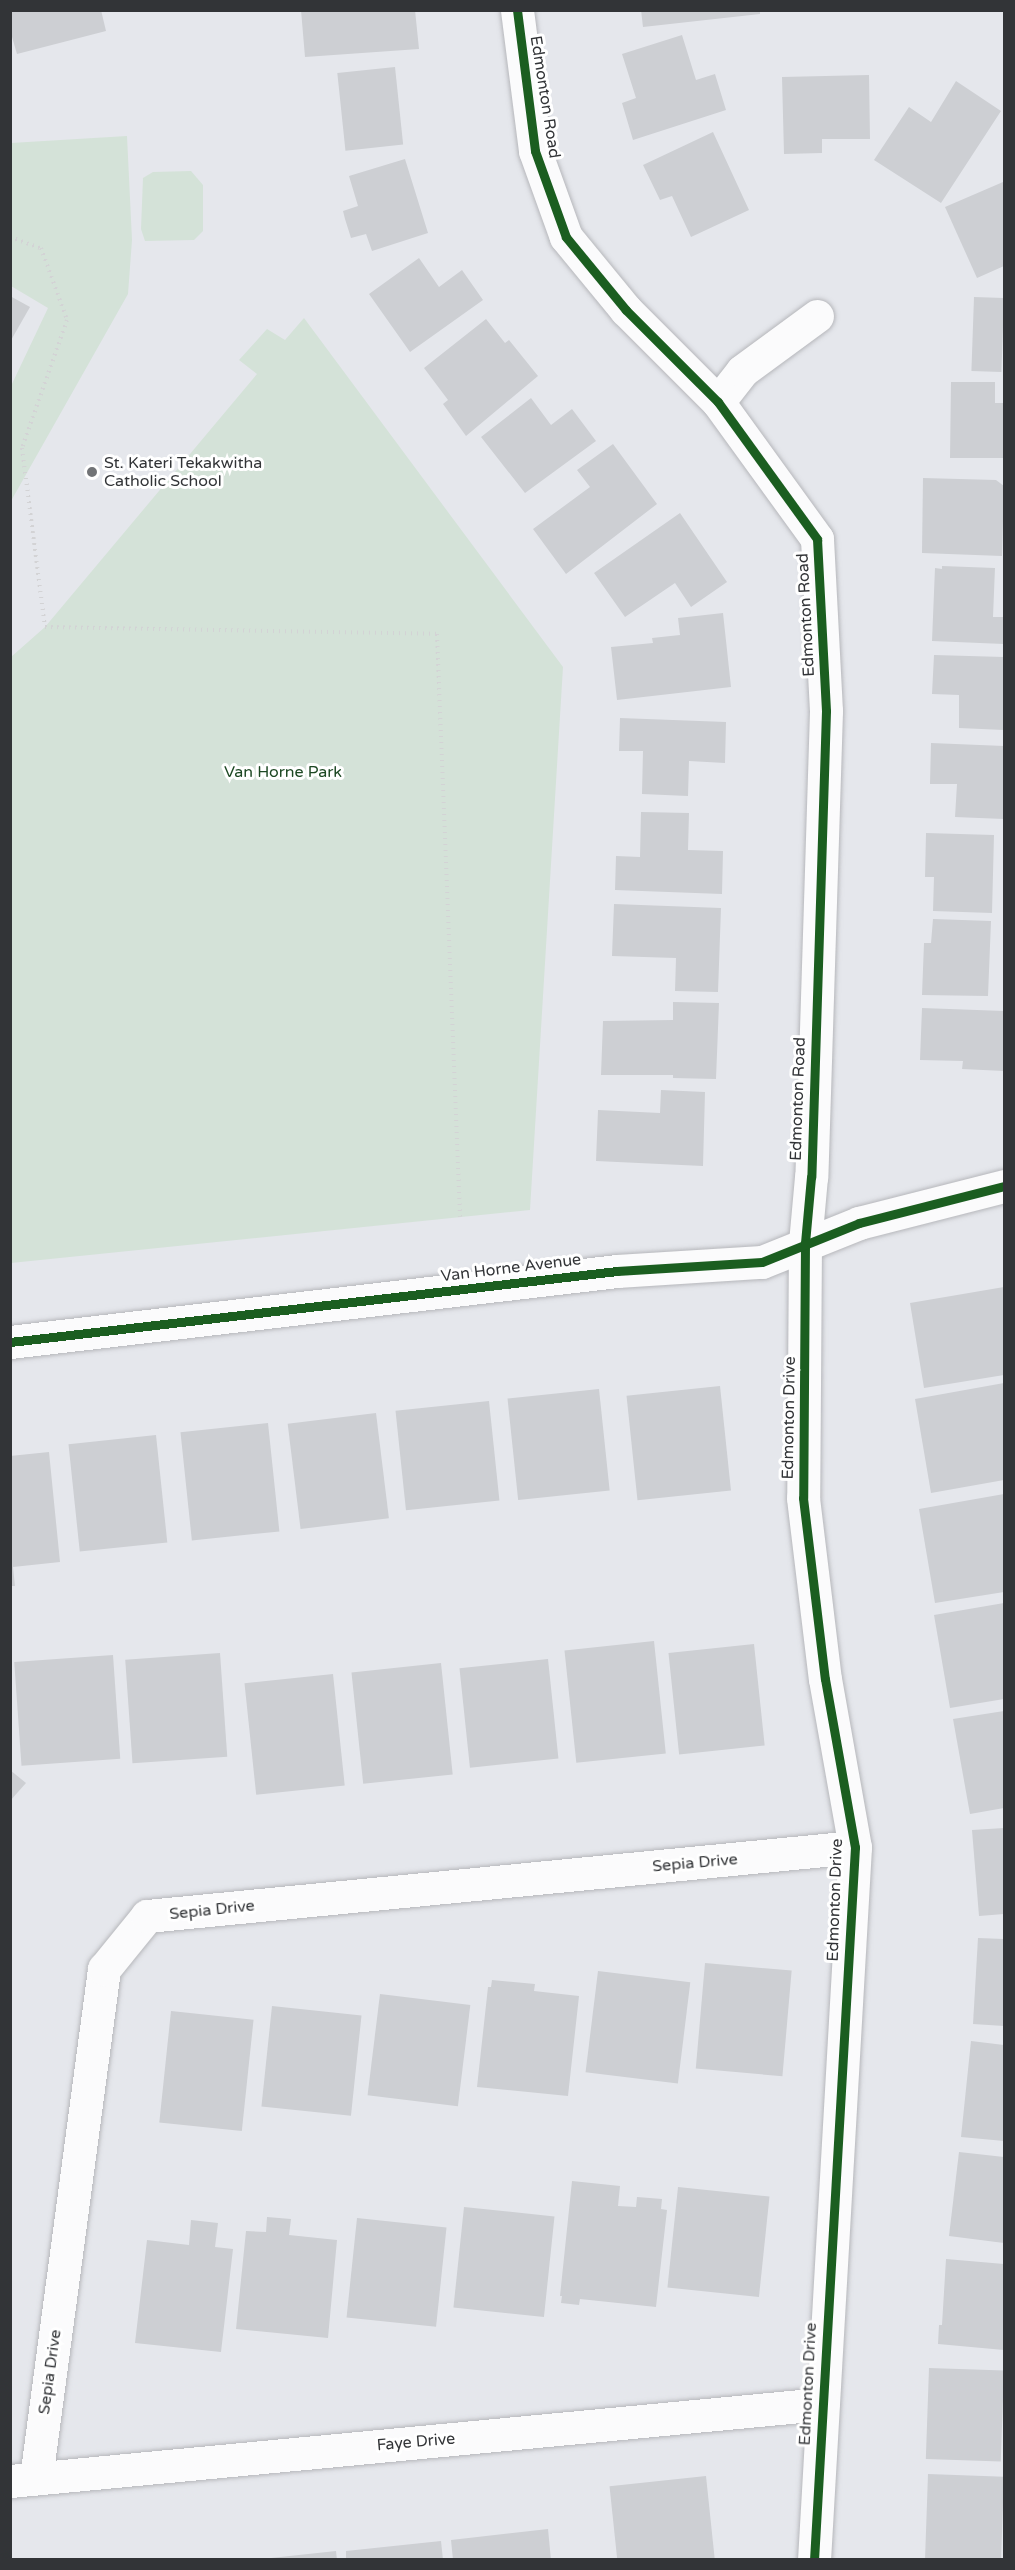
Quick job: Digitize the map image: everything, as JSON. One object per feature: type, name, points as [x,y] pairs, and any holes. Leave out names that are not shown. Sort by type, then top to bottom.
[{"type":"street","name":"Edmonton Road","points":[[517,10],[536,151],[566,237],[626,310],[718,402],[817,540],[826,711],[811,1177],[805,1243]]},
{"type":"street","points":[[718,402],[742,371],[817,316]]},
{"type":"street","name":"Van Horne Avenue","points":[[10,1342],[617,1271],[762,1262],[859,1223],[1005,1186]]},
{"type":"street","name":"Edmonton Drive","points":[[805,1243],[803,1498],[825,1679],[855,1847],[814,2559]]},
{"type":"street","name":"Sepia Drive","points":[[23,2479],[104,1969],[147,1916],[855,1847]]},
{"type":"street","name":"Faye Drive","points":[[23,2479],[822,2404]]},
{"type":"path","points":[[10,237],[42,248],[67,320],[22,448],[45,627],[437,634],[460,1217]]},
{"type":"green space","points":[[127,136],[132,240],[128,294],[11,501],[11,386],[48,308],[11,286],[11,143]]},
{"type":"green space","points":[[191,171],[203,185],[203,231],[194,240],[145,241],[141,229],[143,178],[153,172]]},
{"type":"green space","name":"Van Horne Park","points":[[304,318],[563,667],[530,1210],[11,1263],[11,657],[45,627],[257,374],[239,360],[267,329],[285,340]]},
{"type":"building","points":[[10,10],[101,10],[106,31],[17,54],[10,30]]},
{"type":"building","points":[[301,10],[415,10],[419,49],[305,57]]},
{"type":"building","points":[[641,10],[760,10],[760,14],[643,27]]},
{"type":"building","points":[[682,35],[696,80],[715,74],[726,110],[633,140],[622,103],[636,98],[622,54]]},
{"type":"building","points":[[395,67],[403,145],[345,151],[337,73]]},
{"type":"building","points":[[869,75],[870,139],[822,139],[822,153],[784,154],[782,77]]},
{"type":"building","points":[[956,81],[1001,111],[941,203],[874,160],[909,107],[931,122]]},
{"type":"building","points":[[713,132],[749,210],[691,237],[672,196],[660,200],[643,165]]},
{"type":"building","points":[[405,159],[428,233],[372,251],[366,234],[351,238],[345,219],[343,211],[358,206],[349,176]]},
{"type":"building","points":[[1003,182],[1004,266],[977,278],[945,207]]},
{"type":"building","points":[[419,258],[439,287],[462,270],[483,300],[410,352],[369,294]]},
{"type":"building","points":[[10,296],[30,307],[10,342]]},
{"type":"building","points":[[974,297],[1004,298],[1001,372],[971,371]]},
{"type":"building","points":[[486,319],[505,343],[509,340],[538,376],[466,436],[443,404],[448,400],[424,368]]},
{"type":"building","points":[[951,382],[995,382],[995,403],[1004,403],[1004,458],[950,458]]},
{"type":"building","points":[[531,398],[551,425],[572,409],[596,441],[525,493],[481,437]]},
{"type":"building","points":[[613,444],[657,504],[566,574],[533,529],[590,487],[577,470]]},
{"type":"building","points":[[923,478],[996,480],[1004,486],[1002,556],[922,553]]},
{"type":"building","points":[[680,513],[727,582],[691,607],[675,583],[625,617],[594,573]]},
{"type":"building","points":[[942,566],[995,568],[993,617],[1004,617],[1004,644],[932,641],[935,568],[942,569]]},
{"type":"building","points":[[723,613],[731,687],[617,700],[611,647],[653,643],[652,638],[680,635],[678,618]]},
{"type":"building","points":[[934,655],[1004,657],[1004,730],[959,728],[959,695],[932,694]]},
{"type":"building","points":[[620,718],[726,722],[725,763],[689,761],[688,796],[642,794],[643,751],[619,751]]},
{"type":"building","points":[[931,743],[1004,746],[1004,819],[955,817],[957,784],[930,784]]},
{"type":"building","points":[[641,812],[689,813],[688,850],[723,851],[722,894],[615,890],[616,856],[640,857]]},
{"type":"building","points":[[926,833],[994,835],[992,913],[933,911],[934,877],[925,877]]},
{"type":"building","points":[[614,904],[721,908],[718,992],[675,991],[676,958],[612,956]]},
{"type":"building","points":[[933,919],[991,921],[988,996],[922,995],[924,943],[931,943]]},
{"type":"building","points":[[673,1002],[719,1003],[716,1079],[673,1078],[673,1075],[601,1075],[603,1021],[673,1020]]},
{"type":"building","points":[[922,1008],[1004,1011],[1004,1071],[962,1069],[963,1061],[920,1060]]},
{"type":"building","points":[[661,1090],[705,1092],[703,1166],[596,1161],[598,1110],[660,1113]]},
{"type":"building","points":[[1004,1287],[1004,1375],[924,1388],[910,1303]]},
{"type":"building","points":[[1004,1383],[1004,1480],[931,1493],[915,1399]]},
{"type":"building","points":[[720,1386],[731,1490],[637,1500],[627,1396]]},
{"type":"building","points":[[599,1389],[610,1490],[518,1500],[508,1399]]},
{"type":"building","points":[[489,1401],[499,1500],[406,1510],[396,1411]]},
{"type":"building","points":[[376,1413],[389,1518],[301,1529],[288,1424]]},
{"type":"building","points":[[268,1423],[279,1531],[192,1541],[180,1432]]},
{"type":"building","points":[[156,1435],[167,1542],[80,1552],[68,1444]]},
{"type":"building","points":[[49,1452],[60,1562],[13,1567],[15,1586],[10,1586],[10,1456]]},
{"type":"building","points":[[1004,1494],[1004,1592],[935,1603],[919,1509]]},
{"type":"building","points":[[1004,1603],[1004,1699],[950,1708],[934,1615]]},
{"type":"building","points":[[654,1641],[666,1753],[576,1763],[564,1650]]},
{"type":"building","points":[[754,1644],[765,1745],[679,1754],[668,1653]]},
{"type":"building","points":[[220,1653],[227,1757],[132,1763],[125,1660]]},
{"type":"building","points":[[113,1655],[120,1759],[21,1766],[14,1662]]},
{"type":"building","points":[[548,1659],[558,1758],[470,1768],[459,1668]]},
{"type":"building","points":[[441,1663],[453,1774],[363,1784],[351,1672]]},
{"type":"building","points":[[333,1674],[345,1785],[256,1795],[244,1683]]},
{"type":"building","points":[[1004,1711],[1004,1808],[970,1814],[953,1719]]},
{"type":"building","points":[[10,1770],[26,1783],[10,1801]]},
{"type":"building","points":[[1004,1828],[1004,1914],[979,1916],[972,1830]]},
{"type":"building","points":[[978,1938],[1004,1939],[1004,2026],[973,2024]]},
{"type":"building","points":[[705,1963],[792,1971],[782,2076],[696,2069]]},
{"type":"building","points":[[598,1971],[690,1982],[678,2084],[586,2072]]},
{"type":"building","points":[[492,1980],[535,1984],[534,1991],[579,1996],[568,2096],[477,2087],[488,1987],[491,1987]]},
{"type":"building","points":[[380,1994],[470,2005],[458,2106],[368,2095]]},
{"type":"building","points":[[272,2006],[362,2015],[351,2116],[261,2106]]},
{"type":"building","points":[[171,2011],[254,2020],[242,2131],[159,2122]]},
{"type":"building","points":[[971,2041],[1004,2045],[1004,2141],[961,2137]]},
{"type":"building","points":[[959,2152],[1004,2157],[1004,2243],[949,2236]]},
{"type":"building","points":[[572,2181],[620,2186],[618,2206],[636,2207],[637,2197],[662,2199],[661,2209],[667,2210],[656,2307],[580,2299],[579,2305],[561,2303]]},
{"type":"building","points":[[678,2187],[769,2197],[759,2297],[667,2287]]},
{"type":"building","points":[[464,2207],[555,2217],[544,2317],[453,2307]]},
{"type":"building","points":[[267,2217],[291,2219],[289,2235],[337,2240],[328,2338],[236,2329],[246,2231],[266,2232]]},
{"type":"building","points":[[357,2218],[447,2227],[436,2327],[347,2317]]},
{"type":"building","points":[[191,2220],[218,2223],[215,2247],[233,2249],[221,2352],[135,2343],[147,2240],[189,2245]]},
{"type":"building","points":[[946,2259],[1004,2264],[1004,2350],[938,2344],[939,2325],[942,2325]]},
{"type":"building","points":[[929,2368],[1004,2371],[1001,2462],[926,2459]]},
{"type":"building","points":[[928,2474],[1004,2477],[1001,2560],[925,2560]]},
{"type":"building","points":[[706,2476],[715,2560],[617,2560],[610,2486]]},
{"type":"building","points":[[548,2529],[551,2560],[453,2560],[451,2540]]},
{"type":"building","points":[[441,2541],[443,2560],[346,2560],[346,2551]]},
{"type":"building","points":[[336,2551],[337,2560],[271,2560],[271,2558]]},
{"type":"cycle path","points":[[517,10],[535,151],[566,237],[626,310],[718,402],[817,539],[826,711],[811,1177],[805,1243],[803,1498],[825,1679],[855,1847],[814,2560]]},
{"type":"cycle path","points":[[10,1342],[617,1271],[762,1262],[859,1223],[1004,1186]]},
{"type":"place","name":"St. Kateri Tekakwitha Catholic School","points":[[92,472]]}]
